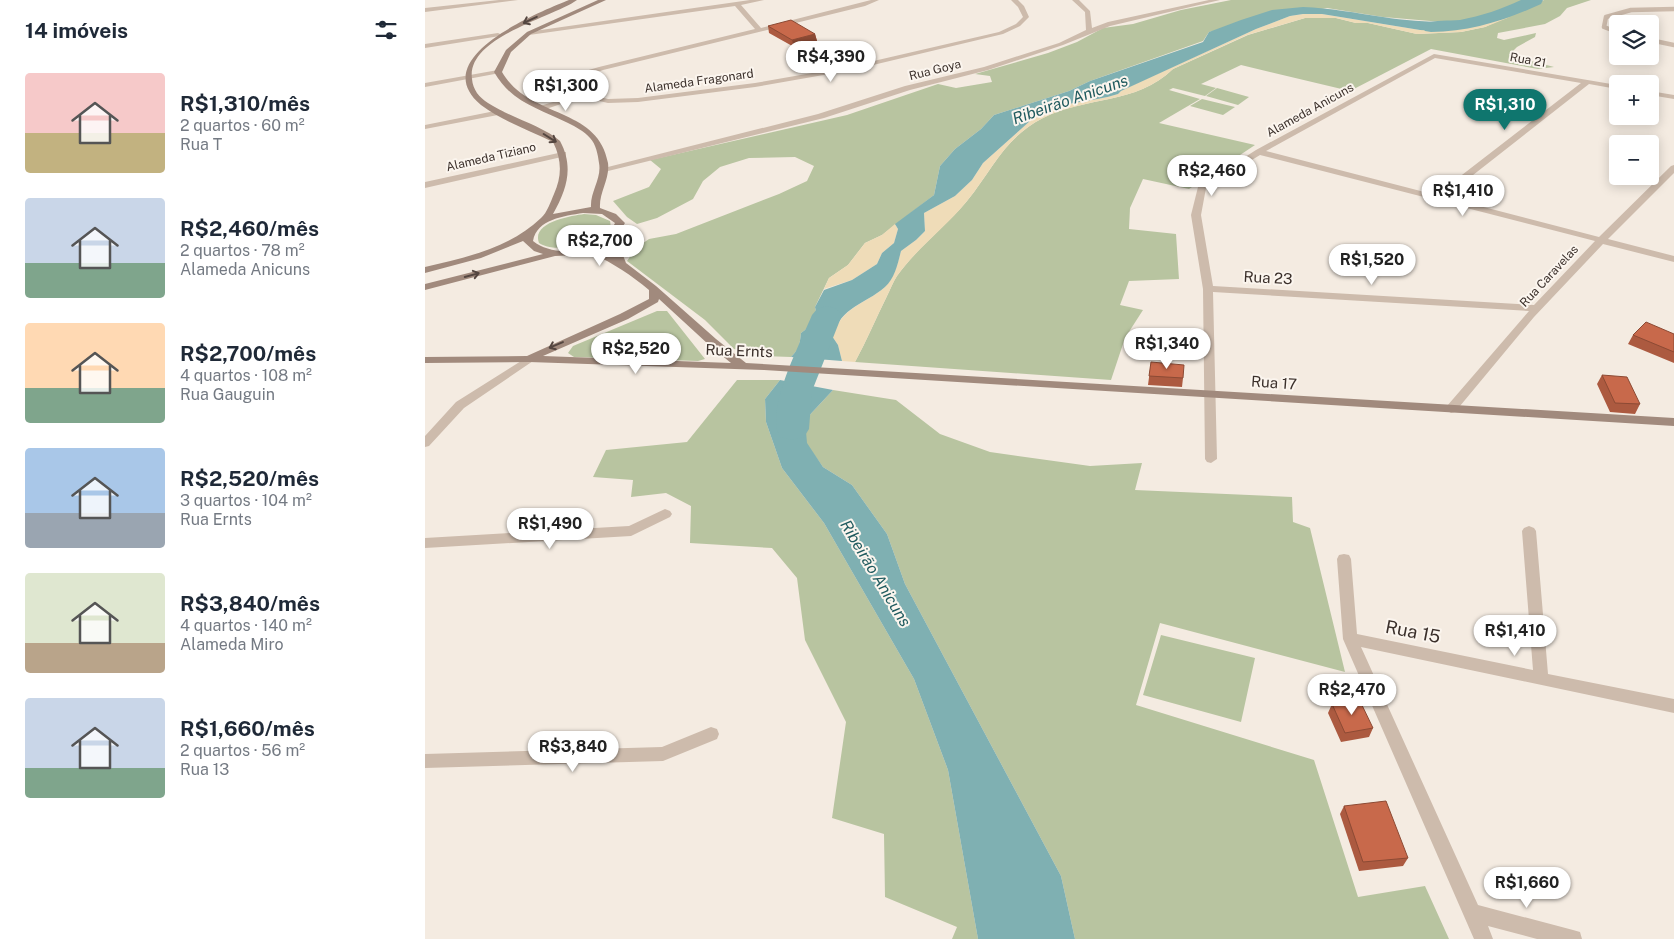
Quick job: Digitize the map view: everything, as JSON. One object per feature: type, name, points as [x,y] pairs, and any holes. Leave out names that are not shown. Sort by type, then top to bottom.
[{"type":"street","points":[[425,10],[515,0]]},
{"type":"street","points":[[544,221],[554,204],[565,178],[563,154],[556,140],[483,104],[471,91],[465,78],[468,67],[477,53],[498,35],[574,0]]},
{"type":"street","points":[[498,72],[508,51],[529,33],[603,0]]},
{"type":"street","points":[[529,33],[761,0]]},
{"type":"street","points":[[527,101],[569,88],[569,83],[578,76],[601,68],[863,5],[876,0]]},
{"type":"street","name":"Alameda Fragonard","points":[[569,88],[582,95],[607,101],[638,100],[755,85],[852,68],[1001,33],[1018,25],[1026,17],[1021,6],[1014,0]]},
{"type":"street","points":[[1075,0],[1088,12],[1089,30]]},
{"type":"street","name":"Rua Goya","points":[[604,169],[821,116],[908,88],[986,69],[1061,44],[1089,30],[1108,24],[1217,0]]},
{"type":"street","points":[[731,3],[759,30]]},
{"type":"street","points":[[425,46],[498,35]]},
{"type":"street","name":"Rua 21","points":[[1434,56],[1609,86]]},
{"type":"street","name":"Alameda Anicuns","points":[[1211,459],[1208,289],[1196,215],[1202,187],[1259,152],[1434,56]]},
{"type":"street","points":[[425,85],[498,72]]},
{"type":"street","points":[[498,72],[510,91],[527,101],[559,114],[591,134],[597,142],[604,169],[595,197],[596,210]]},
{"type":"street","points":[[1438,198],[1587,82]]},
{"type":"street","points":[[1659,94],[1674,97]]},
{"type":"street","points":[[543,108],[582,95]]},
{"type":"street","points":[[425,127],[500,112]]},
{"type":"street","points":[[1259,152],[1674,259]]},
{"type":"street","name":"Alameda Tiziano","points":[[425,185],[563,154]]},
{"type":"street","name":"Rua Caravelas","points":[[1451,409],[1535,308],[1600,240],[1674,168]]},
{"type":"street","points":[[425,288],[555,254],[590,249],[612,237],[619,230],[620,223],[616,217],[608,212],[596,210],[569,212],[544,221],[533,228],[528,236],[528,242],[532,248],[555,254]]},
{"type":"street","points":[[425,270],[494,251],[528,236]]},
{"type":"street","points":[[612,237],[621,263]]},
{"type":"street","points":[[590,249],[621,263],[654,290],[720,351],[743,366]]},
{"type":"street","name":"Rua 23","points":[[1208,289],[1535,308]]},
{"type":"street","points":[[425,443],[460,404],[548,348],[639,310],[654,300],[654,290]]},
{"type":"street","name":"Rua Ernts","points":[[425,360],[529,359],[743,366],[872,373]]},
{"type":"street","name":"Rua 17","points":[[872,373],[1674,422]]},
{"type":"street","points":[[425,543],[631,531],[665,514]]},
{"type":"street","points":[[1529,531],[1541,677]]},
{"type":"street","points":[[1344,559],[1350,639],[1483,939]]},
{"type":"street","name":"Rua 15","points":[[1350,639],[1674,706]]},
{"type":"street","points":[[425,761],[663,754],[711,734]]},
{"type":"street","points":[[1471,912],[1573,939]]},
{"type":"lane","points":[[1610,15],[1615,12],[1631,10],[1674,9]]},
{"type":"lane","points":[[1609,15],[1606,17],[1604,26],[1609,28]]},
{"type":"lane","points":[[1659,42],[1674,45]]},
{"type":"green space","points":[[1231,0],[1528,0],[1478,21],[1454,23],[1383,17],[1327,8],[1209,32],[1203,41],[1090,81],[1069,91],[994,115],[981,129],[955,149],[940,166],[934,195],[882,235],[865,243],[848,265],[829,278],[815,307],[818,320],[801,333],[799,348],[791,357],[763,356],[734,349],[705,320],[627,261],[636,248],[649,239],[676,234],[779,194],[807,181],[814,166],[795,157],[749,158],[720,167],[703,181],[693,199],[657,218],[637,224],[627,217],[613,201],[649,187],[661,169],[650,160],[847,115],[938,84],[956,88],[992,82],[990,76],[975,74],[1048,53],[1077,42],[1103,28],[1133,24],[1181,10]]},
{"type":"green space","points":[[1544,0],[1591,0],[1567,8],[1560,16],[1545,24],[1498,33],[1497,38],[1504,40],[1536,33],[1535,37],[1517,47],[1509,55],[1554,67],[1538,69],[1431,49],[1350,91],[1241,65],[1201,84],[1216,88],[1205,96],[1173,88],[1169,90],[1200,99],[1159,123],[1255,145],[1189,189],[1143,179],[1130,208],[1129,229],[1176,234],[1179,279],[1129,281],[1120,305],[1143,310],[1125,338],[1111,380],[855,362],[897,276],[922,247],[967,201],[1000,155],[1018,135],[1043,118],[1076,106],[1127,95],[1143,89],[1159,81],[1173,69],[1248,35],[1305,18],[1336,18],[1417,34],[1461,32],[1485,27]]},
{"type":"green space","points":[[1217,88],[1249,97],[1238,105],[1206,96]]},
{"type":"green space","points":[[1202,99],[1235,107],[1223,115],[1190,106]]},
{"type":"green space","points":[[584,214],[596,215],[610,221],[610,230],[595,243],[583,246],[558,248],[539,243],[538,236],[546,225],[554,221]]},
{"type":"green space","points":[[657,311],[667,311],[705,359],[698,361],[574,357],[568,353],[573,346]]},
{"type":"green space","points":[[737,380],[780,380],[765,399],[766,422],[782,468],[824,523],[914,679],[948,770],[978,939],[952,939],[957,927],[885,897],[884,834],[832,818],[846,722],[805,640],[797,578],[772,548],[690,543],[691,506],[666,493],[631,497],[633,480],[593,477],[606,450],[687,442]]},
{"type":"green space","points":[[833,390],[896,400],[940,434],[990,452],[1090,466],[1142,463],[1135,490],[1292,497],[1293,522],[1310,528],[1345,672],[1160,623],[1136,705],[1314,760],[1358,897],[1425,886],[1449,939],[1075,939],[1061,876],[905,584],[887,534],[852,485],[823,467],[806,443],[805,420]]},
{"type":"green space","points":[[1161,635],[1255,658],[1241,722],[1143,695]]},
{"type":"sand","points":[[1322,14],[1420,30],[1467,28],[1510,17],[1485,27],[1461,32],[1417,34],[1336,18],[1305,18],[1247,35],[1173,69],[1159,81],[1143,89],[1127,95],[1076,106],[1043,118],[1018,135],[1000,155],[967,201],[905,266],[894,281],[855,362],[842,361],[838,345],[832,336],[837,326],[848,312],[885,287],[895,270],[901,251],[925,231],[924,213],[955,196],[972,180],[983,163],[1040,112],[1059,106],[1118,94],[1133,85],[1256,29],[1290,16]]},
{"type":"sand","points":[[895,224],[898,229],[894,243],[882,253],[877,264],[852,280],[824,289],[829,278],[848,265],[865,243],[882,235]]},
{"type":"water","points":[[1303,7],[1418,21],[1478,21],[1457,29],[1435,31],[1322,14],[1290,16],[1256,29],[1118,94],[1059,106],[1040,112],[983,163],[972,180],[955,196],[924,213],[925,231],[901,251],[896,270],[885,287],[854,307],[836,326],[832,336],[838,345],[842,361],[791,357],[799,348],[801,333],[818,320],[815,307],[824,290],[852,280],[877,264],[882,253],[894,243],[898,229],[895,224],[934,195],[940,166],[955,149],[981,129],[994,115],[1069,91],[1090,81],[1203,42],[1209,32],[1241,20],[1272,10]]},
{"type":"water","points":[[780,380],[833,390],[805,420],[807,443],[823,467],[852,485],[887,534],[905,584],[1061,876],[1075,939],[978,939],[948,770],[914,679],[824,523],[782,468],[766,422],[765,399]]},
{"type":"building","points":[[791,20],[815,34],[792,40],[768,26]]},
{"type":"building","points":[[1646,322],[1674,334],[1674,352],[1633,335]]},
{"type":"building","points":[[1151,362],[1184,365],[1183,378],[1149,376]]},
{"type":"building","points":[[1602,375],[1627,377],[1640,404],[1615,403]]},
{"type":"building","points":[[1359,699],[1373,728],[1345,733],[1332,704]]},
{"type":"building","points":[[1386,801],[1408,858],[1363,862],[1344,806]]},
{"type":"waterway","name":"Ribeirão Anicuns","points":[[1431,27],[1471,23],[1510,11],[1535,0]]},
{"type":"waterway","name":"Ribeirão Anicuns","points":[[792,429],[796,391],[827,315]]}]
